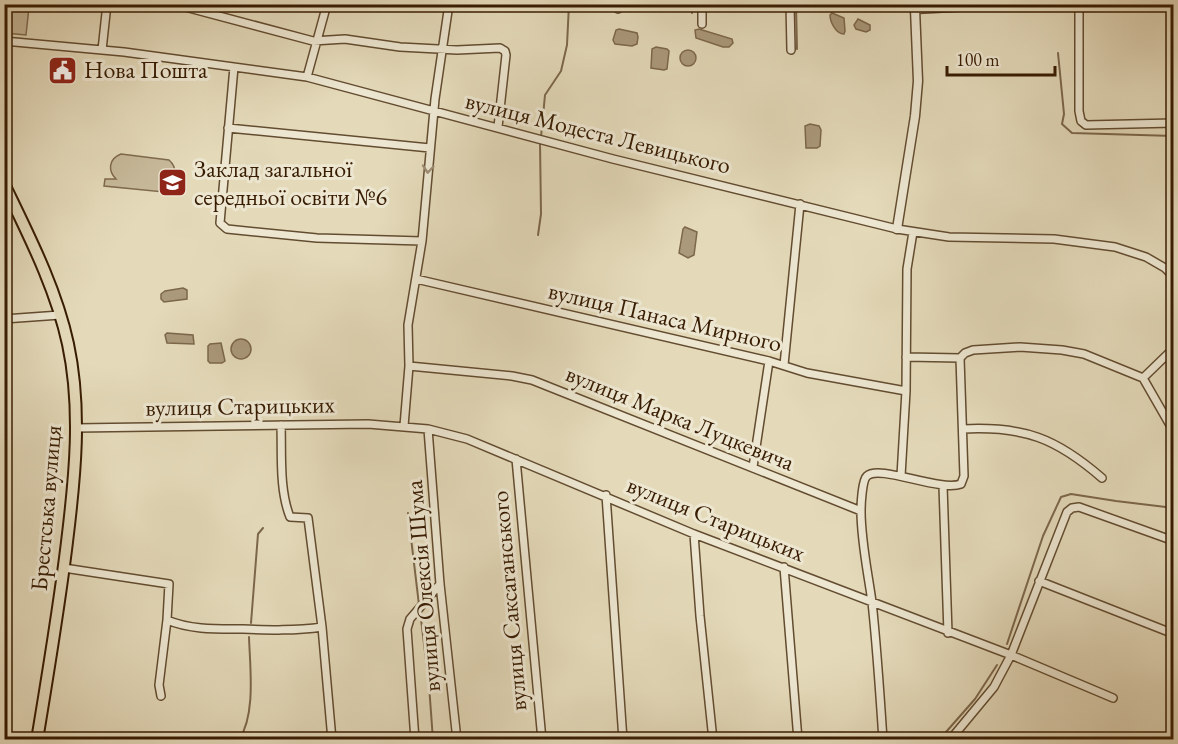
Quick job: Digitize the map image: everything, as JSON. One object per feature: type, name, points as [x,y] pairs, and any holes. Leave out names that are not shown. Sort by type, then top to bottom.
[{"type":"main road","name":"Брестська вулиця","points":[[4,184],[60,315],[68,344],[73,377],[76,428],[75,469],[64,568],[37,740]]},
{"type":"street","points":[[102,50],[107,4]]},
{"type":"street","points":[[174,4],[317,41],[345,39],[400,47],[442,49],[500,48],[505,51],[506,55],[498,127]]},
{"type":"street","points":[[307,77],[327,4]]},
{"type":"street","points":[[404,426],[408,325],[422,241],[434,111],[449,4]]},
{"type":"street","points":[[702,4],[702,24]]},
{"type":"street","points":[[790,4],[791,50]]},
{"type":"street","points":[[897,229],[915,116],[918,81],[915,7],[1007,4]]},
{"type":"street","points":[[1079,4],[1079,111],[1081,121],[1086,124],[1173,123]]},
{"type":"street","name":"вулиця Модеста Левицького","points":[[4,41],[102,50],[307,77],[541,140],[897,229],[949,237],[1054,239],[1105,245],[1146,257],[1165,268],[1173,277]]},
{"type":"street","points":[[234,67],[220,223],[227,229],[317,238],[422,241]]},
{"type":"street","points":[[228,128],[430,148]]},
{"type":"street","points":[[784,365],[800,204]]},
{"type":"street","points":[[4,212],[15,207]]},
{"type":"street","points":[[901,476],[906,392],[907,269],[913,232]]},
{"type":"street","name":"вулиця Панаса Мирного","points":[[416,279],[769,361],[807,373],[906,392]]},
{"type":"street","points":[[4,319],[60,315]]},
{"type":"street","points":[[883,740],[872,603],[861,512],[863,481],[867,475],[872,473],[901,476],[943,486],[961,484],[964,476],[960,358],[965,352],[1020,347],[1084,354],[1143,378],[1173,432]]},
{"type":"street","points":[[1143,378],[1173,348]]},
{"type":"street","points":[[906,357],[960,358]]},
{"type":"street","points":[[753,468],[769,361]]},
{"type":"street","name":"вулиця Марка Луцкевича","points":[[408,366],[532,380],[861,512]]},
{"type":"street","name":"вулиця Старицьких","points":[[76,428],[368,424],[429,429],[467,439],[606,495],[694,534],[784,567],[948,633],[1011,655],[1113,698]]},
{"type":"street","points":[[281,425],[287,510],[290,516],[308,518],[322,627],[332,740]]},
{"type":"street","name":"вулиця Олексія Шума","points":[[429,429],[440,584],[457,740]]},
{"type":"street","points":[[963,429],[1011,429],[1032,435],[1063,448],[1082,460],[1102,478]]},
{"type":"street","name":"вулиця Саксаганського","points":[[516,459],[542,740]]},
{"type":"street","points":[[943,486],[948,633]]},
{"type":"street","points":[[606,495],[623,740]]},
{"type":"street","points":[[950,740],[994,687],[1011,655],[1066,512],[1079,507],[1173,541]]},
{"type":"street","points":[[694,534],[713,740]]},
{"type":"street","points":[[784,567],[798,740]]},
{"type":"street","points":[[64,568],[169,584],[159,686],[161,696]]},
{"type":"street","points":[[1040,581],[1173,634]]},
{"type":"street","points":[[415,740],[407,629],[410,620],[440,584]]},
{"type":"street","points":[[167,620],[214,629],[267,632],[322,627]]},
{"type":"shaded area","points":[[5,5],[29,7],[26,35],[5,33]]},
{"type":"shaded area","points":[[832,13],[844,18],[844,34],[838,32],[834,27],[830,18]]},
{"type":"shaded area","points":[[858,19],[870,25],[870,30],[866,32],[856,29],[854,25]]},
{"type":"shaded area","points":[[699,29],[732,39],[733,43],[729,47],[723,47],[696,38],[695,30]]},
{"type":"shaded area","points":[[616,30],[637,33],[637,44],[632,46],[615,44],[613,40]]},
{"type":"shaded area","points":[[656,47],[669,51],[667,69],[651,68],[652,49]]},
{"type":"shaded area","points":[[688,50],[696,58],[688,66],[680,58]]},
{"type":"shaded area","points":[[810,124],[819,126],[821,130],[820,146],[817,148],[806,148],[805,126]]},
{"type":"shaded area","points":[[121,154],[169,160],[174,166],[175,173],[166,184],[175,185],[174,193],[104,186],[105,179],[116,179],[111,165],[114,159]]},
{"type":"shaded area","points":[[685,227],[697,232],[694,255],[688,258],[679,253]]},
{"type":"shaded area","points":[[183,288],[187,290],[187,299],[164,302],[161,299],[161,294],[165,291]]},
{"type":"shaded area","points":[[167,333],[193,335],[194,344],[167,343],[165,335]]},
{"type":"shaded area","points":[[241,339],[248,342],[251,349],[248,356],[241,359],[234,356],[231,349],[234,342]]},
{"type":"shaded area","points":[[221,343],[225,361],[210,363],[208,346]]},
{"type":"waterway","points":[[541,137],[545,95],[561,71],[567,45],[569,4]]},
{"type":"waterway","points":[[692,4],[692,13]]},
{"type":"waterway","points":[[796,4],[797,49]]},
{"type":"waterway","points":[[1058,53],[1064,114],[1062,124],[1072,133],[1174,136]]},
{"type":"waterway","points":[[538,235],[541,214],[540,143]]},
{"type":"waterway","points":[[1007,644],[1043,536],[1061,497],[1071,494],[1174,508]]},
{"type":"waterway","points":[[408,513],[419,605]]},
{"type":"waterway","points":[[251,623],[258,534],[263,528]]},
{"type":"waterway","points":[[420,611],[433,740]]},
{"type":"waterway","points":[[239,740],[248,717],[250,704],[249,637]]},
{"type":"waterway","points":[[939,740],[975,699],[997,665]]},
{"type":"place","name":"Нова Пошта","points":[[63,70]]},
{"type":"place","name":"Заклад загальної середньої освіти №6","points":[[173,183]]}]
